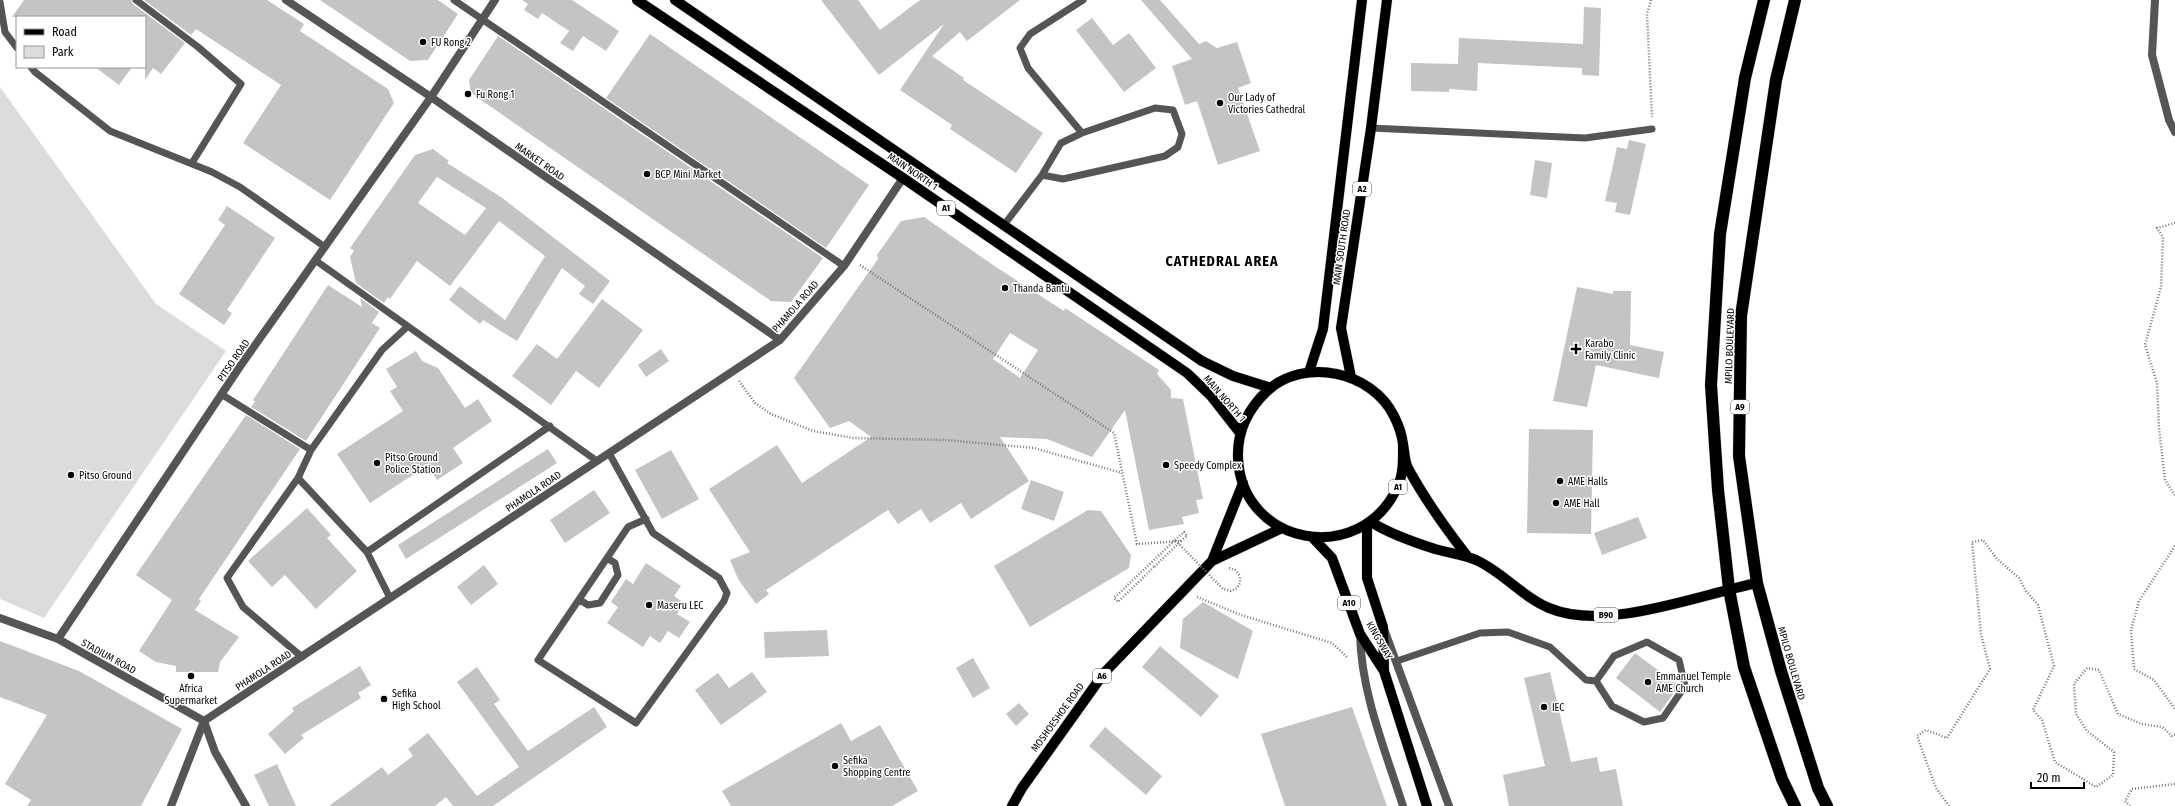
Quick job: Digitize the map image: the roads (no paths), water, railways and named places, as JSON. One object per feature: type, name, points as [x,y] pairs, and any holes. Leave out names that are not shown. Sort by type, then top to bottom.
[{"type":"highway","name":"MPILO BOULEVARD","points":[[1764,0],[1745,78],[1720,234],[1711,385],[1718,490],[1729,589],[1744,667],[1782,779],[1795,806]]},
{"type":"highway","name":"MPILO BOULEVARD","points":[[1795,0],[1776,80],[1741,316],[1739,456],[1758,583],[1781,671],[1818,788],[1827,806]]},
{"type":"main road","name":"MAIN NORTH 1","points":[[637,0],[903,178],[1187,373],[1211,396],[1240,433]]},
{"type":"main road","name":"MAIN NORTH 1","points":[[675,0],[1202,361],[1233,376],[1271,388]]},
{"type":"main road","name":"MAIN SOUTH ROAD","points":[[1309,372],[1323,329],[1362,0]]},
{"type":"main road","name":"MAIN SOUTH ROAD","points":[[1350,377],[1341,328],[1371,128],[1387,0]]},
{"type":"main road","name":"A1","points":[[1309,372],[1330,372],[1350,377],[1376,392],[1394,415],[1403,443],[1403,465],[1398,487],[1387,506],[1369,523],[1350,533],[1332,537],[1313,538],[1297,535],[1282,528],[1265,516],[1256,506],[1243,483],[1238,466],[1240,433],[1247,416],[1257,401],[1271,388],[1289,378],[1309,372]]},
{"type":"main road","name":"B90","points":[[1403,443],[1406,466],[1421,493],[1468,557]]},
{"type":"main road","name":"MOSHOESHOE ROAD","points":[[1212,561],[1243,483]]},
{"type":"main road","name":"B90","points":[[1369,523],[1383,530],[1434,548],[1468,557],[1490,567],[1541,604],[1558,611],[1581,616],[1625,615],[1758,583]]},
{"type":"main road","name":"KINGSWAY","points":[[1369,523],[1367,578],[1383,627],[1384,671]]},
{"type":"main road","name":"MOSHOESHOE ROAD","points":[[1012,806],[1022,788],[1104,673],[1212,561],[1282,528]]},
{"type":"main road","name":"KINGSWAY","points":[[1313,538],[1332,558],[1360,634],[1384,671],[1427,806]]},
{"type":"street","name":"MARKET ROAD","points":[[286,0],[431,97],[780,340]]},
{"type":"street","name":"PITSO ROAD","points":[[58,639],[221,394],[431,97],[495,0]]},
{"type":"street","points":[[2155,0],[2152,55],[2169,120],[2175,132]]},
{"type":"street","name":"PHAMOLA ROAD","points":[[204,721],[780,340],[844,266],[903,178]]},
{"type":"street","name":"STADIUM ROAD","points":[[0,618],[58,639],[204,721]]},
{"type":"street","points":[[1383,627],[1397,661],[1449,806]]},
{"type":"street","points":[[1360,634],[1360,659],[1370,699],[1403,806]]},
{"type":"street","points":[[171,806],[204,721]]},
{"type":"street","points":[[204,721],[215,752],[246,806]]},
{"type":"lane","points":[[136,0],[198,47],[241,84],[192,163]]},
{"type":"lane","points":[[454,0],[844,266]]},
{"type":"lane","points":[[1082,133],[1028,68],[1020,48],[1030,34],[1083,0]]},
{"type":"lane","points":[[0,2],[5,32],[16,47]]},
{"type":"lane","points":[[32,68],[110,132],[192,163],[240,187],[325,247]]},
{"type":"lane","points":[[1004,225],[1042,175],[1061,143],[1082,133],[1155,108],[1173,110],[1182,134],[1178,148],[1165,156],[1063,179],[1042,175]]},
{"type":"lane","points":[[1371,128],[1585,138],[1652,129]]},
{"type":"lane","points":[[315,260],[407,327],[550,426],[597,461]]},
{"type":"lane","points":[[302,656],[243,607],[227,578],[298,478],[311,450],[382,350],[407,327]]},
{"type":"lane","points":[[221,394],[311,450]]},
{"type":"lane","points":[[367,552],[550,426]]},
{"type":"lane","points":[[609,453],[646,519],[653,533],[718,578],[727,593],[724,601],[636,723],[538,660],[628,527],[646,519]]},
{"type":"lane","points":[[298,478],[367,552],[390,598]]},
{"type":"lane","points":[[580,600],[588,605],[600,602],[618,575],[615,563],[607,558]]},
{"type":"lane","points":[[1397,661],[1480,633],[1508,632],[1550,647],[1586,680],[1596,681]]},
{"type":"lane","points":[[1647,642],[1679,660],[1686,686],[1663,718],[1644,722],[1612,706],[1596,681],[1614,656],[1647,642]]},
{"type":"place","name":"FU Rong 2","points":[[423,42]]},
{"type":"place","name":"Fu Rong 1","points":[[468,94]]},
{"type":"place","name":"Our Lady of Victories Cathedral","points":[[1220,103]]},
{"type":"place","name":"BCP Mini Market","points":[[647,174]]},
{"type":"place","name":"Thanda Bantu","points":[[1005,288]]},
{"type":"place","name":"Karabo Family Clinic","points":[[1576,349]]},
{"type":"place","name":"Pitso Ground Police Station","points":[[377,463]]},
{"type":"place","name":"Speedy Complex","points":[[1166,465]]},
{"type":"place","name":"Pitso Ground","points":[[71,475]]},
{"type":"place","name":"AME Halls","points":[[1560,481]]},
{"type":"place","name":"AME Hall","points":[[1556,503]]},
{"type":"place","name":"Maseru LEC","points":[[649,605]]},
{"type":"place","name":"Africa Supermarket","points":[[191,676]]},
{"type":"place","name":"Emmanuel Temple AME Church","points":[[1648,682]]},
{"type":"place","name":"Sefika High School","points":[[384,699]]},
{"type":"place","name":"IEC","points":[[1544,707]]},
{"type":"place","name":"Sefika Shopping Centre","points":[[835,766]]},
{"type":"district","name":"CATHEDRAL AREA","points":[[1222,261]]}]
